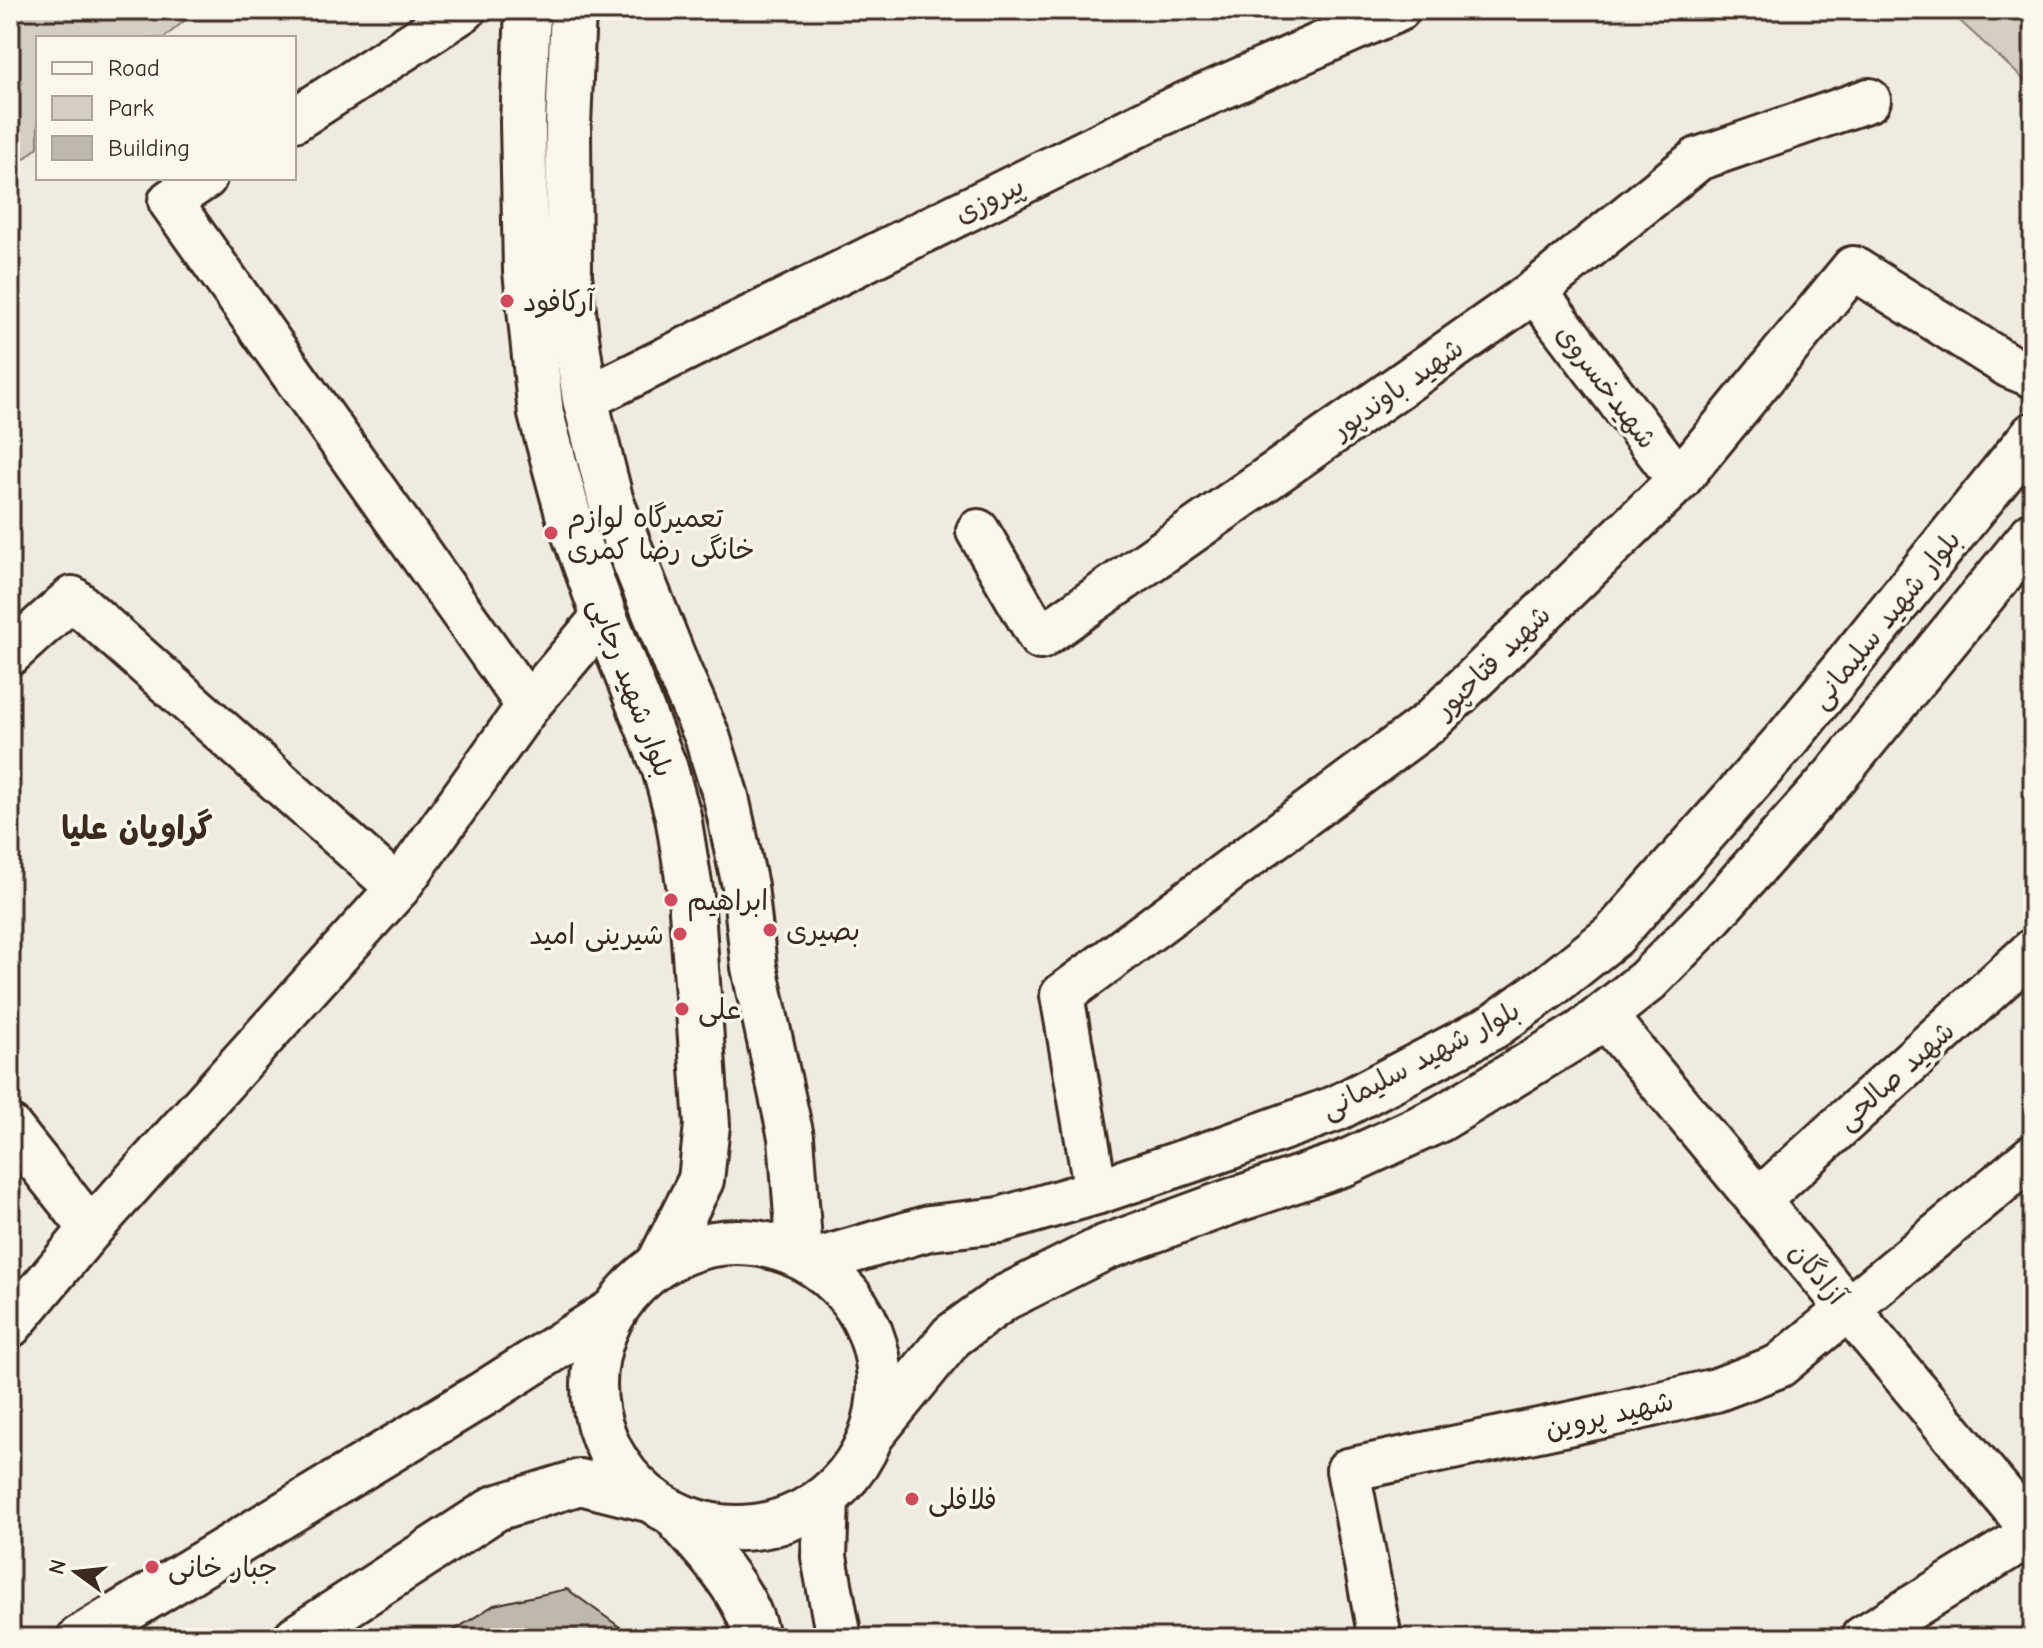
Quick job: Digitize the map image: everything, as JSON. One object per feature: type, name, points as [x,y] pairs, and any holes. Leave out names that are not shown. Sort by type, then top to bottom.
[{"type":"main road","name":"بلوار شهید رجایی","points":[[528,10],[523,122],[526,271],[541,414],[570,521],[665,769],[678,816],[691,896],[707,1125],[701,1180],[659,1264]]},
{"type":"main road","name":"بلوار شهید رجایی","points":[[573,10],[568,125],[569,275],[585,399],[611,502],[707,736],[726,797],[745,886],[754,967],[791,1137],[806,1258]]},
{"type":"main road","name":"بلوار شهید سلیمانی","points":[[806,1258],[929,1228],[1000,1220],[1096,1192],[1337,1108],[1494,1026],[1614,935],[1788,738],[2033,435]]},
{"type":"main road","name":"بلوار شهید سلیمانی","points":[[872,1434],[952,1336],[1004,1298],[1104,1248],[1345,1163],[1427,1125],[1583,1032],[1647,981],[1708,919],[1836,775],[2033,534]]},
{"type":"main road","points":[[296,1638],[496,1508],[580,1482],[663,1507],[712,1526],[752,1528],[791,1518],[826,1498],[854,1469],[872,1434],[881,1385],[873,1337],[850,1294],[806,1258],[752,1241],[703,1245],[659,1264],[634,1285],[615,1310],[598,1349],[594,1391],[602,1433],[622,1471],[663,1507],[728,1578],[754,1625],[756,1638]]},
{"type":"main road","points":[[80,1638],[483,1394],[615,1310]]},
{"type":"main road","points":[[826,1498],[824,1557],[839,1638]]},
{"type":"street","points":[[296,119],[464,10]]},
{"type":"street","name":"پیروزی","points":[[585,399],[1153,118],[1398,10]]},
{"type":"street","name":"شهید باوندپور","points":[[978,531],[1040,638],[1535,291],[1698,159],[1869,100]]},
{"type":"street","points":[[202,180],[170,201],[528,706]]},
{"type":"street","name":"شهید فتاحپور","points":[[1096,1192],[1062,995],[1430,722],[1679,480],[1853,268],[2009,366],[2033,376]]},
{"type":"street","name":"شهیدخسروی","points":[[1535,291],[1679,480]]},
{"type":"street","points":[[10,654],[72,598],[398,888]]},
{"type":"street","points":[[10,1326],[91,1229],[398,888],[528,706],[604,616]]},
{"type":"street","name":"شهید صالحی","points":[[1758,1201],[2033,950]]},
{"type":"street","name":"آزادگان","points":[[1604,1015],[2033,1532]]},
{"type":"street","points":[[10,1127],[91,1229]]},
{"type":"street","name":"شهید پروین","points":[[1380,1638],[1348,1470],[1716,1390],[1779,1366],[2033,1156]]},
{"type":"street","points":[[1862,1638],[2033,1532]]},
{"type":"green space","points":[[10,10],[197,10],[166,36],[36,36],[36,149],[10,171]]},
{"type":"green space","points":[[1948,10],[2033,10],[2033,88]]},
{"type":"building","points":[[567,1589],[635,1638],[442,1638],[494,1605]]},
{"type":"place","name":"آرکافود","points":[[507,301]]},
{"type":"place","name":"تعمیرگاه لوازم خانگی رضا کمری","points":[[551,533]]},
{"type":"place","name":"ابراهیم","points":[[671,900]]},
{"type":"place","name":"بصیری","points":[[770,930]]},
{"type":"place","name":"شیرینی امید","points":[[680,934]]},
{"type":"place","name":"علی","points":[[682,1009]]},
{"type":"place","name":"فلافلی","points":[[912,1499]]},
{"type":"place","name":"جبار خانی","points":[[152,1567]]},
{"type":"district","name":"گراویان علیا","points":[[137,828]]}]
